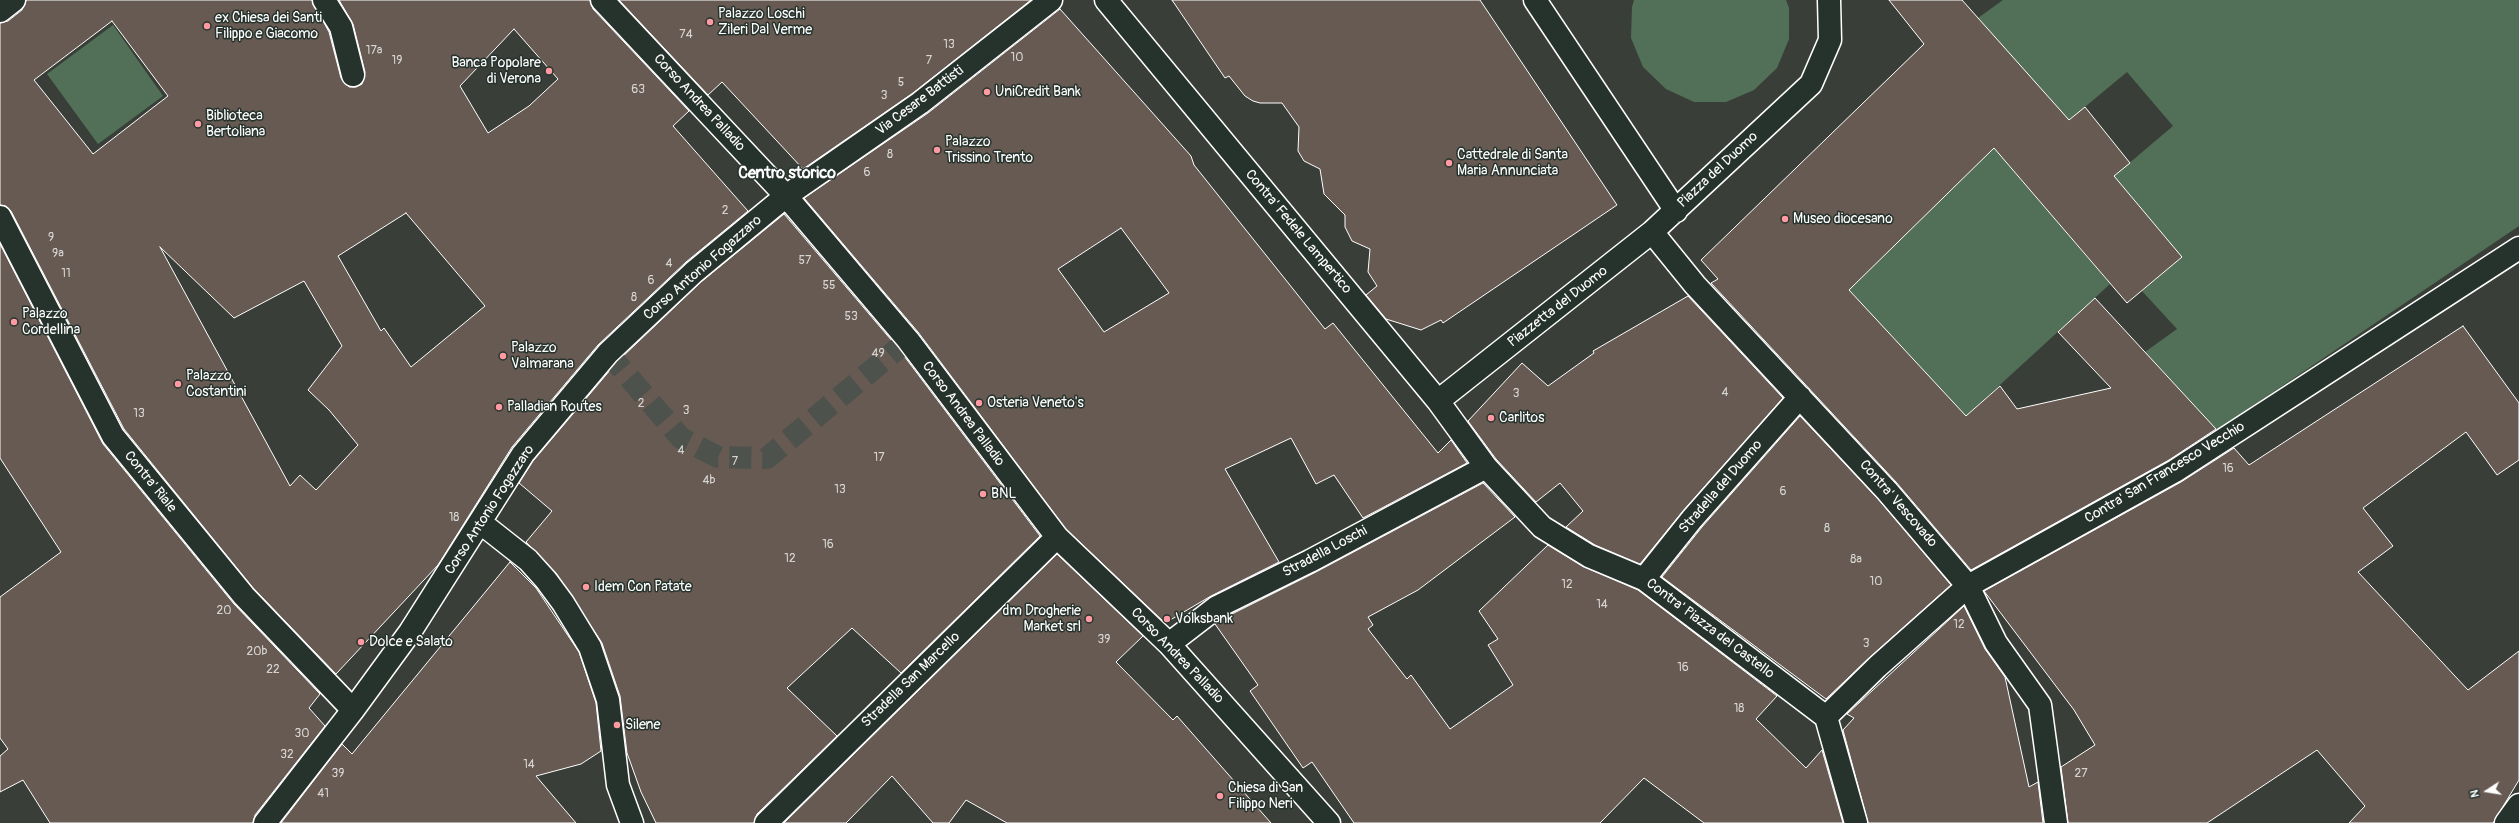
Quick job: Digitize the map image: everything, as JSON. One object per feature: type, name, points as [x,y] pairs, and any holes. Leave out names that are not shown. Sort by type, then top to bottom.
[{"type":"street","points":[[0,11],[14,0]]},
{"type":"street","points":[[324,0],[341,27],[353,75]]},
{"type":"street","name":"Corso Andrea Palladio","points":[[602,0],[786,196],[908,340],[1057,537],[1169,644],[1329,823]]},
{"type":"street","name":"Via Cesare Battisti","points":[[786,196],[920,103],[1051,0]]},
{"type":"street","name":"Contra' Fedele Lampertico","points":[[1106,0],[1438,401],[1486,467]]},
{"type":"street","name":"Piazza del Duomo","points":[[1535,0],[1676,211],[1811,84],[1830,40],[1829,0]]},
{"type":"street","name":"Corso Antonio Fogazzaro","points":[[265,823],[353,710],[410,632],[524,454],[608,353],[694,272],[786,196]]},
{"type":"street","name":"Piazzetta del Duomo","points":[[1438,401],[1652,232],[1676,211]]},
{"type":"street","name":"Contra' Riale","points":[[0,217],[113,436],[244,596],[353,710]]},
{"type":"street","name":"Contra' Vescovado","points":[[1652,232],[1695,285],[1887,491],[1968,586],[1996,643],[2040,705],[2056,823]]},
{"type":"street","name":"Contra' San Francesco Vecchio","points":[[1826,717],[1877,667],[1968,586],[2175,470],[2519,248]]},
{"type":"street","name":"Stradella del Duomo","points":[[1644,579],[1692,519],[1800,396]]},
{"type":"street","name":"Contra' Piazza del Castello","points":[[1486,467],[1542,527],[1588,556],[1644,579],[1826,717]]},
{"type":"street","name":"Stradella Loschi","points":[[1169,644],[1217,607],[1310,561],[1486,467]]},
{"type":"street","points":[[481,523],[528,560],[546,580],[563,603],[590,647],[608,700],[618,785],[632,823]]},
{"type":"street","name":"Stradella San Marcello","points":[[766,823],[1057,537]]},
{"type":"street","points":[[1826,717],[1856,823]]},
{"type":"street","points":[[2506,823],[2519,805]]},
{"type":"green space","points":[[1634,0],[1786,0],[1789,8],[1789,39],[1777,68],[1754,90],[1726,102],[1694,102],[1666,89],[1643,67],[1631,38],[1632,7]]},
{"type":"green space","points":[[2003,0],[2519,0],[2519,226],[2217,430],[2145,352],[2177,329],[2142,291],[2182,257],[2114,176],[2173,126],[2127,72],[2068,121],[1978,18]]},
{"type":"green space","points":[[113,25],[163,96],[98,144],[47,74]]},
{"type":"green space","points":[[1994,148],[2110,284],[1966,416],[1849,290]]},
{"type":"building","points":[[26,0],[312,0],[329,32],[341,78],[349,87],[356,87],[362,84],[365,72],[353,24],[339,0],[590,0],[593,9],[689,111],[673,126],[748,211],[686,262],[598,345],[512,447],[438,565],[336,674],[253,588],[124,429],[11,211],[6,206],[0,205],[0,23],[8,21],[22,10]],"holes":[[[112,21],[168,96],[93,154],[34,80]],[[514,29],[558,79],[529,106],[488,133],[460,86]],[[406,213],[485,306],[411,367],[384,328],[381,331],[338,256]],[[160,247],[234,318],[304,281],[342,346],[308,390],[329,410],[358,445],[316,490],[300,475],[290,486]]]},
{"type":"building","points":[[619,0],[1031,0],[913,93],[803,169],[722,82],[708,95]]},
{"type":"building","name":"Cattedrale di Santa Maria Annunciata","points":[[1172,0],[1480,0],[1617,205],[1443,323],[1441,320],[1421,330],[1386,319],[1366,295],[1377,286],[1368,272],[1370,249],[1352,241],[1345,227],[1345,215],[1324,194],[1320,169],[1304,161],[1298,151],[1299,127],[1282,103],[1260,103],[1253,101],[1245,96],[1229,76],[1225,78]]},
{"type":"building","points":[[1889,0],[1962,0],[2069,120],[2085,107],[2130,163],[2114,176],[2182,257],[2127,303],[1994,148],[1849,290],[1966,416],[2000,386],[2017,409],[2111,388],[2058,332],[2095,298],[2216,429],[2169,460],[1971,570],[1896,482],[1711,283],[1718,279],[1701,260],[1924,44]]},
{"type":"building","points":[[1060,9],[1191,156],[1194,165],[1325,329],[1333,323],[1438,453],[1451,440],[1467,463],[1363,518],[1334,475],[1316,484],[1291,438],[1225,469],[1279,562],[1211,596],[1165,623],[1066,529],[918,332],[804,198],[928,113]],"holes":[[[1121,228],[1169,293],[1104,332],[1058,269]]]},
{"type":"building","points":[[784,214],[898,348],[1040,536],[901,673],[852,628],[787,688],[837,736],[757,814],[754,823],[656,823],[641,792],[627,753],[620,696],[602,643],[556,573],[526,542],[552,511],[519,483],[533,461],[617,362],[702,281]]},
{"type":"building","points":[[0,244],[103,444],[234,604],[320,694],[309,708],[325,726],[255,815],[253,823],[50,823],[23,780],[0,792],[0,756],[8,749],[0,738],[0,597],[61,552],[0,458]]},
{"type":"building","points":[[1688,296],[1783,398],[1683,511],[1640,564],[1595,545],[1566,527],[1583,511],[1560,483],[1536,502],[1496,459],[1468,421],[1522,363],[1548,386],[1594,353],[1593,351]]},
{"type":"building","points":[[2463,326],[2519,403],[2519,460],[2497,475],[2466,432],[2363,508],[2393,546],[2358,572],[2468,690],[2519,651],[2519,780],[2493,823],[2349,823],[2365,806],[2317,750],[2207,823],[2068,823],[2061,767],[2095,745],[2074,710],[1984,591],[2181,482],[2234,448],[2249,465]]},
{"type":"building","points":[[1800,416],[1878,499],[1951,585],[1869,658],[1826,699],[1662,577],[1702,527]]},
{"type":"building","points":[[1483,483],[1515,517],[1418,590],[1368,617],[1373,625],[1368,629],[1407,679],[1411,675],[1450,729],[1513,685],[1488,645],[1498,639],[1479,611],[1548,545],[1584,567],[1638,590],[1777,696],[1756,719],[1806,768],[1822,750],[1843,823],[1704,823],[1644,778],[1600,823],[1354,823],[1312,762],[1303,768],[1250,691],[1258,685],[1215,624]]},
{"type":"building","points":[[1057,554],[1143,636],[1116,662],[1173,720],[1177,716],[1271,823],[1007,823],[966,800],[949,823],[933,823],[892,776],[846,823],[784,823]]},
{"type":"building","points":[[510,562],[536,588],[579,652],[596,703],[601,751],[581,764],[536,776],[576,823],[281,823],[342,744],[352,754]]},
{"type":"building","points":[[1964,606],[1985,649],[2005,677],[2029,787],[2038,782],[2043,823],[1868,823],[1843,730],[1854,718],[1847,714]]},
{"type":"tunnel","points":[[608,353],[681,438],[718,457],[767,458],[908,340]]},
{"type":"place","name":"Palazzo Loschi Zileri Dal Verme","points":[[710,22]]},
{"type":"place","name":"ex Chiesa dei Santi Filippo e Giacomo","points":[[207,26]]},
{"type":"place","name":"Banca Popolare di Verona","points":[[549,71]]},
{"type":"place","name":"UniCredit Bank","points":[[987,92]]},
{"type":"place","name":"Biblioteca Bertoliana","points":[[198,124]]},
{"type":"place","name":"Palazzo Trissino Trento","points":[[937,150]]},
{"type":"place","name":"Cattedrale di Santa Maria Annunciata","points":[[1449,163]]},
{"type":"place","name":"Museo diocesano","points":[[1785,219]]},
{"type":"place","name":"Palazzo Cordellina","points":[[14,322]]},
{"type":"place","name":"Palazzo Valmarana","points":[[503,356]]},
{"type":"place","name":"Palazzo Costantini","points":[[178,384]]},
{"type":"place","name":"Osteria Veneto's","points":[[979,403]]},
{"type":"place","name":"Palladian Routes","points":[[499,407]]},
{"type":"place","name":"Carlitos","points":[[1491,418]]},
{"type":"place","name":"BNL","points":[[983,494]]},
{"type":"place","name":"Idem Con Patate","points":[[586,587]]},
{"type":"place","name":"dm Drogherie Market srl","points":[[1089,619]]},
{"type":"place","name":"Volksbank","points":[[1167,619]]},
{"type":"place","name":"Dolce e Salato","points":[[361,642]]},
{"type":"place","name":"Silene","points":[[617,725]]},
{"type":"place","name":"Chiesa di San Filippo Neri","points":[[1220,796]]},
{"type":"district","name":"Centro storico","points":[[787,174]]}]
